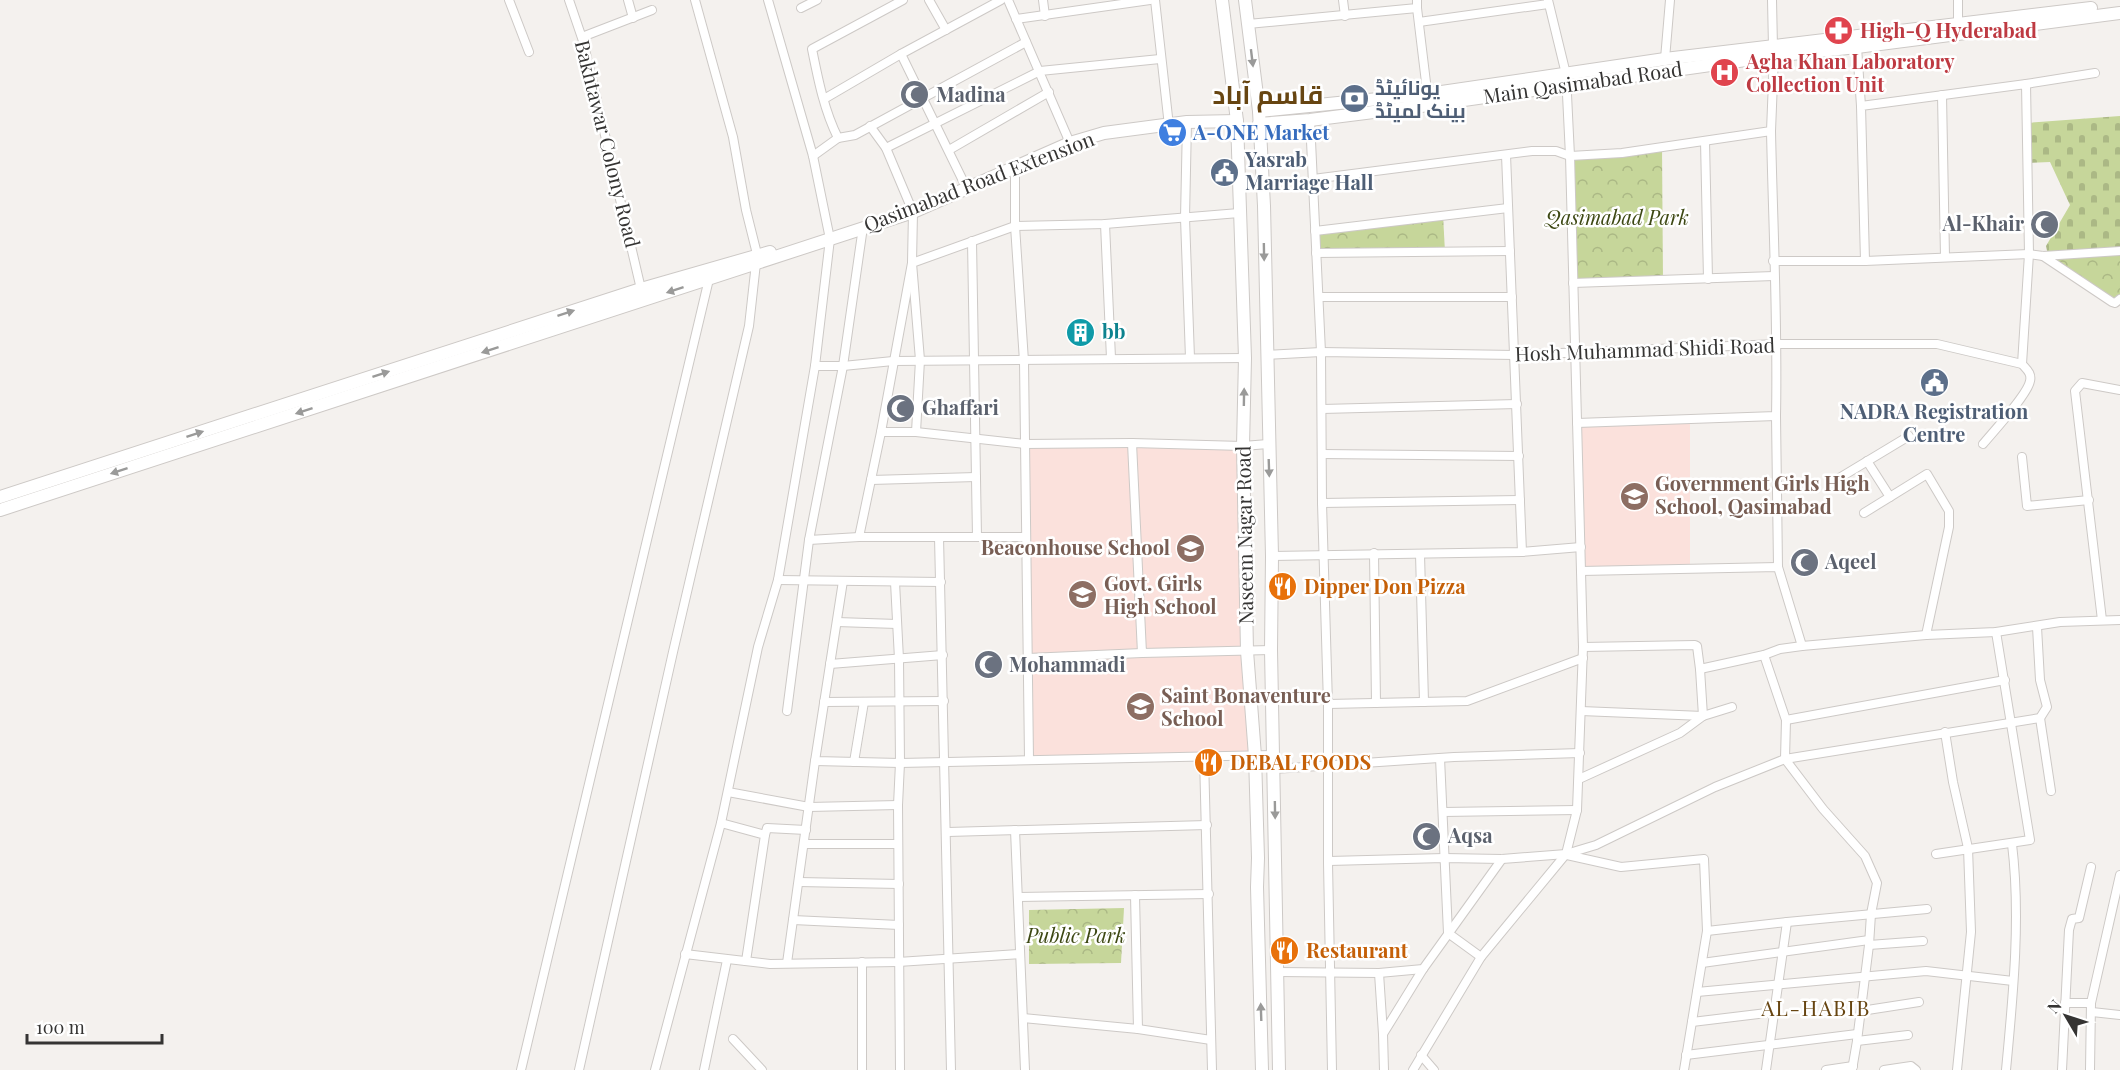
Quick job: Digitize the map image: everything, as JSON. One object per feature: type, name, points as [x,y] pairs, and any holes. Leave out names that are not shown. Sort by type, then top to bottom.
[{"type":"main road","name":"Naseem Nagar Road","points":[[1222,0],[1237,121],[1245,358],[1243,446],[1247,651],[1256,756],[1262,1070]]},
{"type":"main road","name":"Naseem Nagar Road","points":[[1245,0],[1259,118],[1264,206],[1272,556],[1271,650],[1279,1070]]},
{"type":"main road","name":"Main Qasimabad Road","points":[[1259,118],[1310,120],[1428,100],[1958,24],[2120,5]]},
{"type":"main road","name":"Main Qasimabad Road","points":[[1566,80],[1665,59],[1857,47],[2120,12]]},
{"type":"main road","name":"Main Qasimabad Road","points":[[1259,118],[1428,100]]},
{"type":"main road","name":"Qasimabad Road Extension","points":[[756,259],[830,239],[913,212],[1070,143],[1104,133],[1186,122],[1237,121]]},
{"type":"main road","points":[[0,510],[709,279],[756,259]]},
{"type":"main road","points":[[0,497],[641,289],[756,259]]},
{"type":"main road","points":[[1245,358],[1266,355]]},
{"type":"street","points":[[509,0],[529,52]]},
{"type":"street","name":"Bakhtawar Colony Road","points":[[569,0],[582,37],[641,289]]},
{"type":"street","points":[[628,0],[633,18]]},
{"type":"street","points":[[579,1070],[746,337],[756,259],[733,137],[695,0]]},
{"type":"street","points":[[655,1070],[721,823],[758,647],[778,580],[815,366],[830,239],[813,156],[768,0]]},
{"type":"street","points":[[801,8],[817,0]]},
{"type":"street","points":[[838,138],[824,99],[812,49],[903,0]]},
{"type":"street","points":[[929,0],[946,30]]},
{"type":"street","points":[[824,99],[1001,0]]},
{"type":"street","points":[[1008,0],[1070,143]]},
{"type":"street","points":[[1043,0],[1045,16]]},
{"type":"street","points":[[1016,19],[1045,16],[1096,4],[1150,0]]},
{"type":"street","points":[[1155,0],[1169,126]]},
{"type":"street","points":[[1343,0],[1345,16]]},
{"type":"street","points":[[1665,59],[1670,0]]},
{"type":"street","points":[[1772,0],[1771,131],[1773,261],[1778,344],[1776,416],[1778,567],[1802,646]]},
{"type":"street","points":[[1958,0],[1958,24]]},
{"type":"street","points":[[1413,1070],[1481,957],[1566,854],[1577,810],[1583,647],[1566,80],[1548,2],[1419,22]]},
{"type":"street","points":[[1248,24],[1345,16],[1417,4],[1428,100]]},
{"type":"street","points":[[582,37],[652,10]]},
{"type":"street","points":[[813,156],[838,138],[855,135],[1026,42]]},
{"type":"street","points":[[1857,47],[1865,261]]},
{"type":"street","points":[[901,54],[967,189]]},
{"type":"street","points":[[886,148],[1040,71],[1160,59]]},
{"type":"street","points":[[1861,106],[2095,73]]},
{"type":"street","points":[[1983,444],[2030,381],[2029,371],[2022,364],[2029,254],[2026,84]]},
{"type":"street","points":[[949,150],[1049,92]]},
{"type":"street","points":[[1942,95],[1945,257]]},
{"type":"street","points":[[1310,120],[1321,352],[1332,1070]]},
{"type":"street","points":[[1186,122],[1185,218],[1190,358]]},
{"type":"street","points":[[870,126],[886,148],[913,212],[912,263],[921,360],[916,432]]},
{"type":"street","points":[[1313,179],[1506,155],[1556,151],[1570,156],[1622,153],[1771,131]]},
{"type":"street","points":[[1705,141],[1708,279]]},
{"type":"street","points":[[1506,155],[1522,552]]},
{"type":"street","points":[[1015,167],[1015,226],[1024,361],[1029,759]]},
{"type":"street","points":[[1315,231],[1508,208]]},
{"type":"street","points":[[912,263],[1015,226],[1105,224],[1239,213]]},
{"type":"street","points":[[1105,224],[1111,358]]},
{"type":"street","points":[[787,711],[809,540],[843,366],[864,227]]},
{"type":"street","points":[[972,241],[976,537]]},
{"type":"street","points":[[1316,253],[1510,251]]},
{"type":"street","points":[[1773,261],[1865,261],[2029,254],[2043,256],[2120,251]]},
{"type":"street","points":[[2043,256],[2112,302],[2115,303],[2120,299]]},
{"type":"street","points":[[859,537],[912,263]]},
{"type":"street","points":[[1573,283],[1774,276]]},
{"type":"street","points":[[521,1070],[709,279]]},
{"type":"street","points":[[1318,297],[1512,297]]},
{"type":"street","name":"Hosh Muhammad Shidi Road","points":[[1266,355],[1321,352],[1515,355],[1778,344],[1937,344],[2022,364]]},
{"type":"street","points":[[815,366],[921,360],[1245,358]]},
{"type":"street","points":[[2102,620],[2075,391],[2082,383],[2120,390]]},
{"type":"street","points":[[1322,409],[1517,404]]},
{"type":"street","points":[[1577,423],[1776,416]]},
{"type":"street","points":[[880,432],[916,432],[1025,444],[1132,443],[1243,446],[1268,444]]},
{"type":"street","points":[[1831,483],[1909,436]]},
{"type":"street","points":[[1132,443],[1142,653]]},
{"type":"street","points":[[1322,454],[1519,456]]},
{"type":"street","points":[[2022,457],[2027,506],[2089,500]]},
{"type":"street","points":[[1867,461],[1890,497]]},
{"type":"street","points":[[1864,513],[1927,474],[1949,511],[1949,527],[1926,635]]},
{"type":"street","points":[[871,480],[976,477]]},
{"type":"street","points":[[1322,503],[1520,500]]},
{"type":"street","points":[[809,540],[859,537],[1026,537]]},
{"type":"street","points":[[939,537],[948,832],[951,1070]]},
{"type":"street","points":[[1272,556],[1522,552],[1581,548]]},
{"type":"street","points":[[1374,553],[1376,703]]},
{"type":"street","points":[[1420,554],[1424,702]]},
{"type":"street","points":[[1581,571],[1778,567]]},
{"type":"street","points":[[778,580],[940,582]]},
{"type":"street","points":[[787,963],[843,581]]},
{"type":"street","points":[[895,582],[899,658],[900,1070]]},
{"type":"street","points":[[1700,669],[1764,655],[1780,649],[1802,646],[1926,635],[1996,632],[2060,622],[2120,620]]},
{"type":"street","points":[[837,622],[897,624]]},
{"type":"street","points":[[2037,627],[2040,680],[2047,707],[2040,718],[2051,791]]},
{"type":"street","points":[[1936,854],[2012,844],[2028,841],[2030,838],[1996,632]]},
{"type":"street","points":[[1583,647],[1697,646],[1703,716]]},
{"type":"street","points":[[1028,658],[1271,650]]},
{"type":"street","points":[[830,663],[943,655]]},
{"type":"street","points":[[1764,655],[1786,720],[1785,759],[1823,809],[1865,856],[1877,883],[1852,1068],[1826,1070]]},
{"type":"street","points":[[1328,704],[1467,701],[1582,658]]},
{"type":"street","points":[[1786,720],[2005,680]]},
{"type":"street","points":[[824,702],[944,701]]},
{"type":"street","points":[[854,762],[864,702]]},
{"type":"street","points":[[1581,711],[1703,716],[1732,707]]},
{"type":"street","points":[[1579,779],[1680,734],[1703,716]]},
{"type":"street","points":[[1329,861],[1502,859],[1566,854],[1596,845],[1715,788],[1785,759],[2040,718]]},
{"type":"street","points":[[1945,732],[1953,782],[1968,848],[1971,932],[1957,1070]]},
{"type":"street","points":[[1274,769],[1440,758],[1580,753]]},
{"type":"street","points":[[815,761],[900,763],[1274,755]]},
{"type":"street","points":[[1204,758],[1212,1070]]},
{"type":"street","points":[[1440,758],[1448,933]]},
{"type":"street","points":[[728,792],[809,807],[898,805]]},
{"type":"street","points":[[1443,812],[1577,810]]},
{"type":"street","points":[[721,823],[765,835]]},
{"type":"street","points":[[948,832],[1207,825]]},
{"type":"street","points":[[746,961],[767,828],[806,830]]},
{"type":"street","points":[[1015,830],[1025,1070]]},
{"type":"street","points":[[805,844],[898,844]]},
{"type":"street","points":[[2006,1070],[2013,981],[2016,874],[2012,844]]},
{"type":"street","points":[[1566,854],[1621,867],[1704,859],[1707,931],[1684,1070]]},
{"type":"street","points":[[1383,1034],[1423,969],[1502,859]]},
{"type":"street","points":[[2062,1070],[2069,930],[2072,919],[2079,918],[2091,867]]},
{"type":"street","points":[[2090,1070],[2092,1008],[2120,875]]},
{"type":"street","points":[[799,882],[899,884]]},
{"type":"street","points":[[1018,897],[1209,894]]},
{"type":"street","points":[[1135,895],[1138,1029]]},
{"type":"street","points":[[1707,931],[1927,909]]},
{"type":"street","points":[[793,920],[899,925]]},
{"type":"street","points":[[1766,1070],[1787,922]]},
{"type":"street","points":[[1448,933],[1481,957]]},
{"type":"street","points":[[1702,963],[1783,951],[1923,940]]},
{"type":"street","points":[[685,954],[727,960],[787,963],[898,962],[1020,954]]},
{"type":"street","points":[[704,1070],[727,960]]},
{"type":"street","points":[[862,962],[862,1070]]},
{"type":"street","points":[[1278,972],[1379,973],[1423,969]]},
{"type":"street","points":[[1697,992],[1926,971],[2013,981]]},
{"type":"street","points":[[1379,973],[1384,1070]]},
{"type":"street","points":[[1860,1011],[1919,1002]]},
{"type":"street","points":[[2065,1003],[2120,1015]]},
{"type":"street","points":[[1692,1022],[1775,1012]]},
{"type":"street","points":[[1023,1018],[1138,1029],[1211,1040]]},
{"type":"street","points":[[1686,1055],[1768,1045],[1908,1035]]},
{"type":"street","points":[[733,1039],[762,1070]]},
{"type":"street","points":[[1421,1055],[1434,1070]]},
{"type":"street","points":[[1884,1070],[1911,1066],[1916,1070]]},
{"type":"shaded area","name":"Government Girls High School, Qasimabad","points":[[1690,420],[1690,569],[1581,571],[1577,423]]},
{"type":"shaded area","points":[[1025,444],[1243,446],[1255,756],[1029,759]]},
{"type":"green space","points":[[2120,116],[2120,251],[2048,255],[2046,246],[2070,205],[2050,162],[2027,163],[2027,123]]},
{"type":"green space","name":"Qasimabad Park","points":[[1662,147],[1663,280],[1573,283],[1570,156]]},
{"type":"green space","points":[[1443,215],[1445,252],[1316,253],[1315,231]]},
{"type":"green space","points":[[2120,251],[2120,299],[2117,302],[2043,256]]},
{"type":"green space","name":"Public Park","points":[[1124,908],[1121,963],[1029,964],[1029,910]]},
{"type":"place","name":"High-Q Hyderabad","points":[[1839,31]]},
{"type":"place","name":"Agha Khan Laboratory Collection Unit","points":[[1725,73]]},
{"type":"place","name":"Madina","points":[[915,95]]},
{"type":"place","name":"یونائیٹڈ بینک لمیٹڈ","points":[[1354,99]]},
{"type":"place","name":"A-ONE Market","points":[[1172,133]]},
{"type":"place","name":"Yasrab Marriage Hall","points":[[1224,172]]},
{"type":"place","name":"Al-Khair","points":[[2045,224]]},
{"type":"place","name":"bb","points":[[1081,332]]},
{"type":"place","name":"NADRA Registration Centre","points":[[1934,382]]},
{"type":"place","name":"Ghaffari","points":[[901,408]]},
{"type":"place","name":"Government Girls High School, Qasimabad","points":[[1634,496]]},
{"type":"place","name":"Beaconhouse School","points":[[1191,548]]},
{"type":"place","name":"Aqeel","points":[[1804,562]]},
{"type":"place","name":"Dipper Don Pizza","points":[[1283,587]]},
{"type":"place","name":"Govt. Girls High School","points":[[1083,595]]},
{"type":"place","name":"Mohammadi","points":[[988,665]]},
{"type":"place","name":"Saint Bonaventure School","points":[[1140,707]]},
{"type":"place","name":"DEBAL FOODS","points":[[1209,763]]},
{"type":"place","name":"Aqsa","points":[[1427,836]]},
{"type":"place","name":"Restaurant","points":[[1285,951]]},
{"type":"district","name":"قاسم آباد","points":[[1268,95]]},
{"type":"district","name":"AL-HABIB","points":[[1816,1009]]}]
